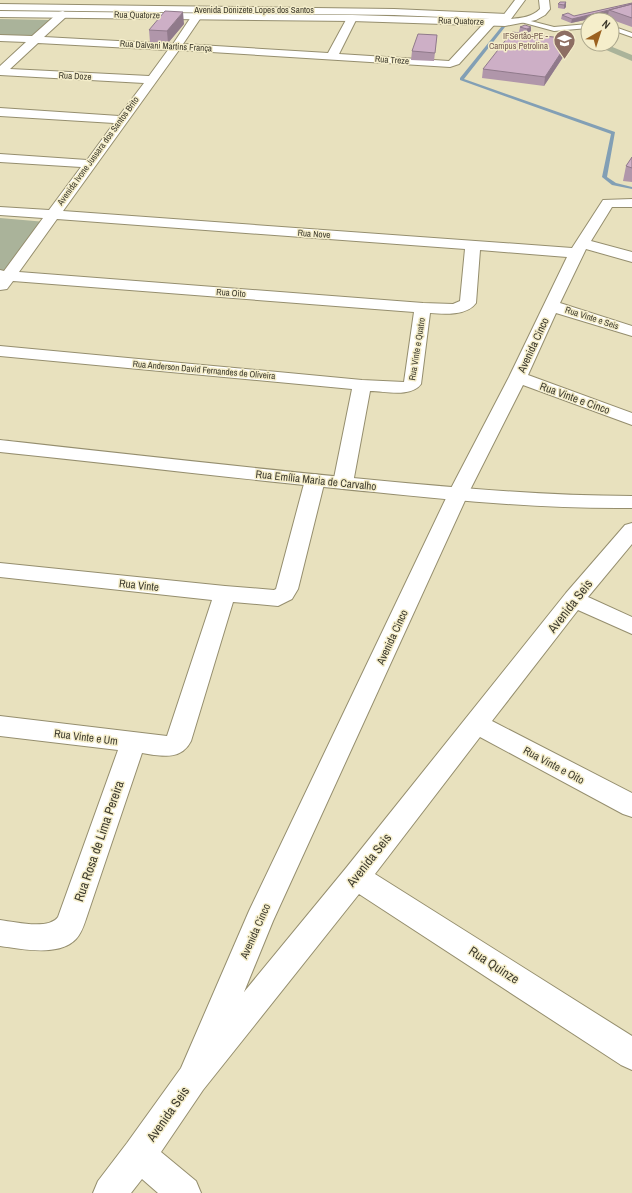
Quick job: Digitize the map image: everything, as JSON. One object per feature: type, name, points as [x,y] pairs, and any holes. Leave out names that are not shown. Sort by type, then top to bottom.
[{"type":"street","points":[[273,10],[280,0]]},
{"type":"street","points":[[535,16],[544,12],[544,0]]},
{"type":"street","points":[[505,1],[515,7],[538,13],[535,16]]},
{"type":"street","name":"Avenida Donizete Lopes dos Santos","points":[[0,7],[205,14],[273,10],[394,12],[515,7]]},
{"type":"street","points":[[491,22],[502,21],[515,7]]},
{"type":"street","name":"Rua Quatorze","points":[[0,14],[205,14],[505,23],[522,21],[535,16]]},
{"type":"street","points":[[0,72],[63,14]]},
{"type":"street","name":"Avenida Ivone Jussara dos Santos Brito","points":[[3,279],[176,47],[205,14]]},
{"type":"street","points":[[332,56],[352,18]]},
{"type":"street","name":"Rua Treze","points":[[332,56],[452,64],[491,22]]},
{"type":"street","name":"Rua Dalvani Martins França","points":[[0,38],[332,56]]},
{"type":"street","name":"Rua Doze","points":[[0,72],[151,80]]},
{"type":"street","points":[[0,112],[121,120]]},
{"type":"street","points":[[0,158],[89,164]]},
{"type":"street","name":"Avenida Cinco","points":[[192,1079],[259,920],[458,494],[518,377],[579,248],[608,203],[632,203]]},
{"type":"street","name":"Rua Nove","points":[[0,212],[473,246],[579,248],[632,258]]},
{"type":"street","name":"Rua Oito","points":[[3,279],[423,308],[462,307],[468,303],[473,246]]},
{"type":"street","name":"Rua Vinte e Seis","points":[[552,306],[632,331]]},
{"type":"street","name":"Rua Vinte e Quatro","points":[[408,387],[412,384],[423,308]]},
{"type":"street","name":"Rua Anderson David Fernandes de Oliveira","points":[[0,351],[362,385],[408,387]]},
{"type":"street","name":"Rua Vinte e Cinco","points":[[518,377],[632,419]]},
{"type":"street","points":[[343,483],[362,385]]},
{"type":"street","name":"Rua Emília Maria de Carvalho","points":[[0,446],[458,494],[569,501],[632,502]]},
{"type":"street","name":"Rua Vinte","points":[[0,570],[225,594],[278,598],[284,594],[287,589],[315,480]]},
{"type":"street","name":"Avenida Seis","points":[[110,1193],[139,1155],[192,1079],[356,877],[574,599],[632,530]]},
{"type":"street","name":"Rua Vinte e Um","points":[[0,726],[133,743],[172,746],[179,741],[225,594]]},
{"type":"street","points":[[574,599],[632,626]]},
{"type":"street","name":"Rua Vinte e Oito","points":[[476,724],[632,806]]},
{"type":"street","name":"Rua Rosa de Lima Pereira","points":[[0,933],[30,937],[51,937],[67,929],[72,919],[133,743]]},
{"type":"street","name":"Rua Quinze","points":[[356,877],[632,1054]]},
{"type":"street","points":[[139,1155],[184,1193]]},
{"type":"lane","points":[[522,21],[554,29],[580,27]]},
{"type":"lane","points":[[620,30],[632,34]]},
{"type":"green space","points":[[0,19],[50,20],[30,38],[0,36]]},
{"type":"green space","points":[[620,50],[632,55],[632,61],[611,52],[620,52]]},
{"type":"green space","points":[[0,218],[46,222],[10,272],[0,272]]},
{"type":"building","points":[[560,2],[566,2],[564,5],[558,4]]},
{"type":"building","points":[[632,3],[600,12],[592,12]]},
{"type":"building","points":[[632,4],[632,18],[620,14],[620,12],[609,10]]},
{"type":"building","points":[[165,11],[183,12],[167,31],[149,30]]},
{"type":"building","points":[[568,13],[574,16],[580,15],[580,17],[572,19],[562,15]]},
{"type":"building","points":[[525,25],[531,27],[527,29],[520,27]]},
{"type":"building","points":[[512,32],[570,39],[545,77],[483,69]]},
{"type":"building","points":[[418,34],[437,35],[435,53],[412,51]]},
{"type":"building","points":[[632,157],[632,168],[626,166]]},
{"type":"waterway","points":[[0,11],[79,11]]},
{"type":"waterway","points":[[381,15],[418,16]]},
{"type":"waterway","points":[[503,27],[461,79],[613,133],[604,177],[614,184],[632,188]]},
{"type":"place","name":"IFSertão-PE - Campus Petrolina","points":[[564,60]]}]
